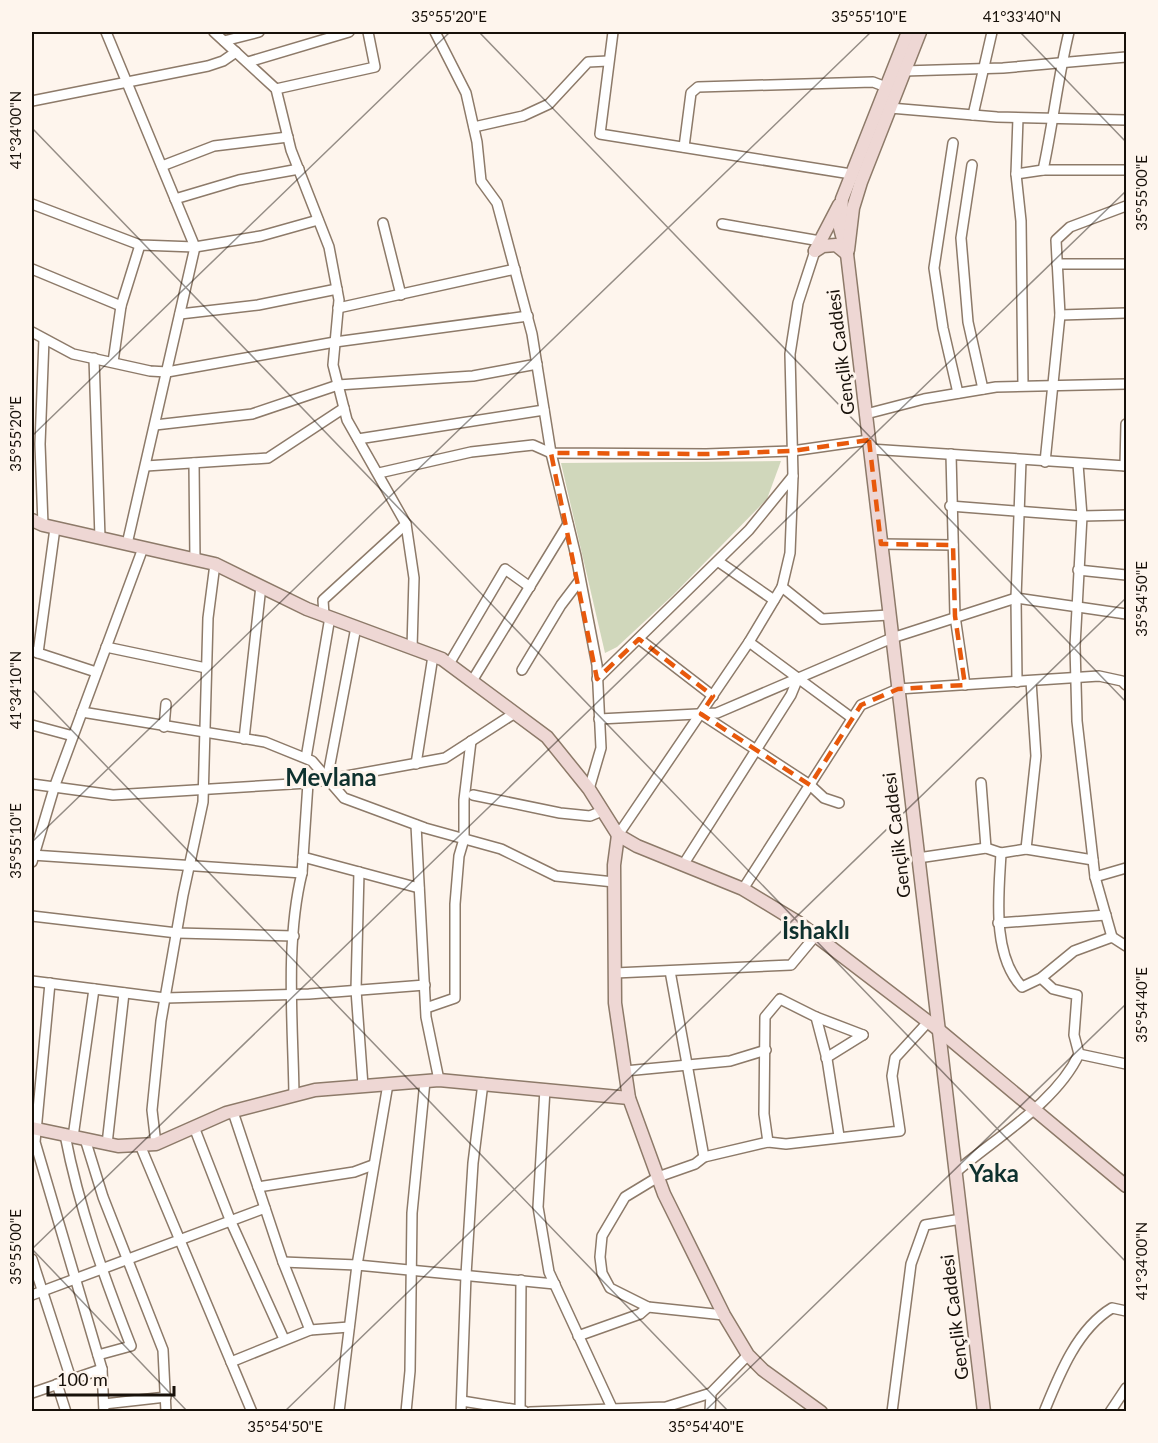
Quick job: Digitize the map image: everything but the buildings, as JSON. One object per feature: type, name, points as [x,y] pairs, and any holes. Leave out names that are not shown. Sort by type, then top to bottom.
[{"type":"street","points":[[106,32],[195,247],[127,544]]},
{"type":"street","points":[[214,32],[276,89],[299,170],[329,247],[338,308],[333,365],[347,420],[406,524],[414,578],[412,648]]},
{"type":"street","points":[[224,41],[259,32]]},
{"type":"street","points":[[248,62],[349,32]]},
{"type":"street","points":[[276,89],[375,67],[368,32]]},
{"type":"street","points":[[435,32],[466,93],[474,127],[481,181],[497,203],[528,316],[551,453],[580,580],[597,679],[601,748],[589,789]]},
{"type":"street","points":[[613,32],[600,134],[851,174]]},
{"type":"street","points":[[821,1412],[763,1370],[748,1355],[724,1315],[658,1177],[629,1098],[615,1003],[614,882],[618,835],[749,642],[782,587],[790,553],[793,476],[790,354],[798,303],[818,246],[842,199],[908,32]]},
{"type":"street","points":[[847,254],[851,221],[861,182],[920,32]]},
{"type":"street","points":[[973,115],[992,32]]},
{"type":"street","points":[[1042,170],[1054,119],[1062,62],[1069,32]]},
{"type":"street","points":[[32,101],[208,66],[237,52]]},
{"type":"street","points":[[904,71],[1126,57]]},
{"type":"street","points":[[474,127],[523,117],[549,104],[588,62],[608,61]]},
{"type":"street","points":[[684,147],[690,93],[698,87],[873,82],[886,87]]},
{"type":"street","points":[[890,108],[1018,118],[1126,120]]},
{"type":"street","points":[[1018,118],[1016,174],[1021,221],[1023,385]]},
{"type":"street","points":[[162,166],[214,146],[288,137]]},
{"type":"street","points":[[953,143],[934,268],[943,328],[958,393]]},
{"type":"street","points":[[972,165],[961,238],[968,322],[983,389]]},
{"type":"street","points":[[175,199],[239,180],[299,170]]},
{"type":"street","points":[[1016,174],[1042,170],[1126,170]]},
{"type":"street","points":[[842,199],[840,228],[847,254]]},
{"type":"street","points":[[32,204],[140,245],[195,247],[261,236],[318,219]]},
{"type":"street","points":[[1045,462],[1060,315],[1056,240],[1070,227],[1126,206]]},
{"type":"street","points":[[818,246],[851,221]]},
{"type":"street","points":[[383,223],[401,295]]},
{"type":"street","points":[[722,224],[818,246],[836,245],[847,254]]},
{"type":"street","points":[[113,363],[121,306],[140,245]]},
{"type":"street","name":"Gençlik Caddesi","points":[[847,254],[984,1412]]},
{"type":"street","points":[[1057,264],[1126,264]]},
{"type":"street","points":[[32,269],[121,306]]},
{"type":"street","points":[[338,308],[515,269]]},
{"type":"street","points":[[180,314],[258,305],[337,289]]},
{"type":"street","points":[[1060,315],[1126,313]]},
{"type":"street","points":[[32,332],[73,354],[167,372],[335,342],[528,316]]},
{"type":"street","points":[[44,339],[40,444],[43,524],[35,652],[96,672]]},
{"type":"street","points":[[94,358],[100,538]]},
{"type":"street","points":[[155,425],[252,414],[338,385],[473,376],[537,364]]},
{"type":"street","points":[[866,414],[983,389],[1023,385],[1126,384]]},
{"type":"street","points":[[146,466],[268,458],[344,408]]},
{"type":"street","points":[[358,439],[544,410]]},
{"type":"street","points":[[379,474],[471,452],[533,445],[551,453],[706,454],[869,445],[1045,462],[1126,466],[1126,424]]},
{"type":"street","points":[[951,454],[950,506],[955,616],[965,685]]},
{"type":"street","points":[[1017,682],[1016,598],[1021,460]]},
{"type":"street","points":[[194,463],[195,560]]},
{"type":"street","points":[[1078,464],[1082,516],[1077,605],[1077,721],[1095,877],[1112,937],[1126,946]]},
{"type":"street","points":[[597,679],[749,530],[793,476]]},
{"type":"street","points":[[950,506],[1082,516],[1126,515]]},
{"type":"street","points":[[43,524],[215,564],[327,616],[449,664],[547,737],[589,789],[618,835],[743,890],[816,935],[939,1030],[1126,1186]]},
{"type":"street","points":[[306,758],[327,616],[323,600],[406,524]]},
{"type":"street","points":[[472,681],[568,524]]},
{"type":"street","points":[[881,544],[953,545]]},
{"type":"street","points":[[143,548],[55,786],[32,858],[190,864],[302,873]]},
{"type":"street","points":[[718,562],[774,600]]},
{"type":"street","points":[[156,1144],[152,1110],[165,998],[203,791],[208,618],[215,564]]},
{"type":"street","points":[[449,664],[505,569],[531,586]]},
{"type":"street","points":[[1078,570],[1126,575]]},
{"type":"street","points":[[522,670],[561,605],[580,580]]},
{"type":"street","points":[[244,739],[261,586]]},
{"type":"street","points":[[782,587],[822,619],[890,615]]},
{"type":"street","points":[[599,719],[717,712],[892,638],[1016,598],[1077,605],[1126,614]]},
{"type":"street","points":[[327,780],[356,627]]},
{"type":"street","points":[[639,639],[712,696]]},
{"type":"street","points":[[749,642],[852,718]]},
{"type":"street","points":[[106,647],[206,668]]},
{"type":"street","points":[[416,764],[433,656]]},
{"type":"street","points":[[743,890],[861,705],[898,689],[1099,676],[1122,681],[1126,686]]},
{"type":"street","points":[[683,865],[756,750],[798,678]]},
{"type":"street","points":[[1026,849],[1036,756],[1031,681]]},
{"type":"street","points":[[164,727],[166,704]]},
{"type":"street","points":[[82,712],[204,734],[265,742],[312,761],[344,798],[417,825],[501,849],[556,876],[614,882]]},
{"type":"street","points":[[32,784],[113,795],[308,783],[445,758],[515,713]]},
{"type":"street","points":[[700,714],[810,785],[824,798],[839,803]]},
{"type":"street","points":[[32,725],[73,736]]},
{"type":"street","points":[[426,1008],[455,998],[455,904],[459,856],[464,839],[464,800],[471,741]]},
{"type":"street","points":[[294,1095],[292,994],[294,936],[297,891],[302,873],[308,783]]},
{"type":"street","points":[[981,783],[986,848]]},
{"type":"street","points":[[473,795],[560,813],[590,816],[602,811]]},
{"type":"street","points":[[417,825],[424,985],[439,1080]]},
{"type":"street","points":[[918,858],[986,848],[1001,853],[1026,849],[1093,860]]},
{"type":"street","points":[[1001,853],[998,923],[1004,951],[1017,982],[1022,987],[1041,978],[1074,951],[1112,937]]},
{"type":"street","points":[[303,857],[419,888]]},
{"type":"street","points":[[1095,877],[1126,868]]},
{"type":"street","points":[[359,872],[356,990],[363,1086]]},
{"type":"street","points":[[998,923],[1106,915]]},
{"type":"street","points":[[32,916],[177,933],[294,936]]},
{"type":"street","points":[[615,973],[791,965],[816,935]]},
{"type":"street","points":[[670,970],[704,1157]]},
{"type":"street","points":[[956,1172],[1033,1110],[1075,1064],[1079,1054],[1074,1035],[1077,995],[1053,989],[1041,978]]},
{"type":"street","points":[[32,981],[165,998],[292,994],[424,985]]},
{"type":"street","points":[[50,983],[35,1142],[102,1369],[104,1408],[166,1396]]},
{"type":"street","points":[[94,989],[74,1137],[72,1174],[101,1270],[131,1346],[98,1355]]},
{"type":"street","points":[[107,1144],[124,993]]},
{"type":"street","points":[[768,1142],[764,1114],[765,1017],[780,999],[816,1017],[863,1035],[826,1058]]},
{"type":"street","points":[[816,1017],[826,1058],[839,1136]]},
{"type":"street","points":[[724,1315],[648,1306],[610,1288],[602,1273],[600,1257],[603,1236],[625,1197],[658,1177],[695,1164],[704,1157],[768,1142],[786,1144],[839,1136],[900,1131],[892,1076],[895,1058],[928,1022]]},
{"type":"street","points":[[625,1071],[730,1061],[766,1050]]},
{"type":"street","points":[[1079,1054],[1126,1064]]},
{"type":"street","points":[[35,1129],[107,1144],[156,1144],[233,1112],[315,1090],[439,1080],[629,1098]]},
{"type":"street","points":[[406,1412],[412,1213],[424,1081]]},
{"type":"street","points":[[483,1083],[473,1163],[461,1406],[524,1411],[666,1407],[711,1393],[748,1355]]},
{"type":"street","points":[[339,1412],[357,1265],[388,1084]]},
{"type":"street","points":[[545,1089],[538,1207],[549,1272],[612,1408]]},
{"type":"street","points":[[233,1112],[283,1262],[310,1330]]},
{"type":"street","points":[[194,1127],[231,1222],[284,1339]]},
{"type":"street","points":[[74,1137],[130,1260],[163,1350],[166,1412]]},
{"type":"street","points":[[140,1145],[252,1412]]},
{"type":"street","points":[[258,1187],[354,1172],[373,1165]]},
{"type":"street","points":[[32,1295],[265,1208]]},
{"type":"street","points":[[892,1412],[911,1264],[925,1225],[961,1220]]},
{"type":"street","points":[[32,1259],[71,1379]]},
{"type":"street","points":[[283,1262],[357,1265],[555,1284]]},
{"type":"street","points":[[521,1280],[524,1411]]},
{"type":"street","points":[[578,1336],[640,1314],[648,1306]]},
{"type":"street","points":[[1044,1412],[1061,1371],[1096,1317],[1112,1308],[1126,1311]]},
{"type":"street","points":[[231,1362],[310,1330],[349,1328]]},
{"type":"street","points":[[32,1393],[102,1369]]},
{"type":"street","points":[[57,1384],[66,1412]]},
{"type":"street","points":[[1110,1412],[1126,1388]]},
{"type":"street","points":[[710,1412],[711,1393]]},
{"type":"highlighted area","points":[[869,440],[881,544],[953,545],[955,616],[965,685],[898,689],[861,705],[810,785],[701,714],[713,696],[639,639],[597,679],[551,453],[706,454],[792,451]]},
{"type":"green space","points":[[781,461],[767,499],[673,595],[617,647],[605,653],[561,463]]},
{"type":"district","name":"Mevlana","points":[[331,778]]},
{"type":"district","name":"İshaklı","points":[[816,931]]},
{"type":"district","name":"Yaka","points":[[994,1174]]}]
